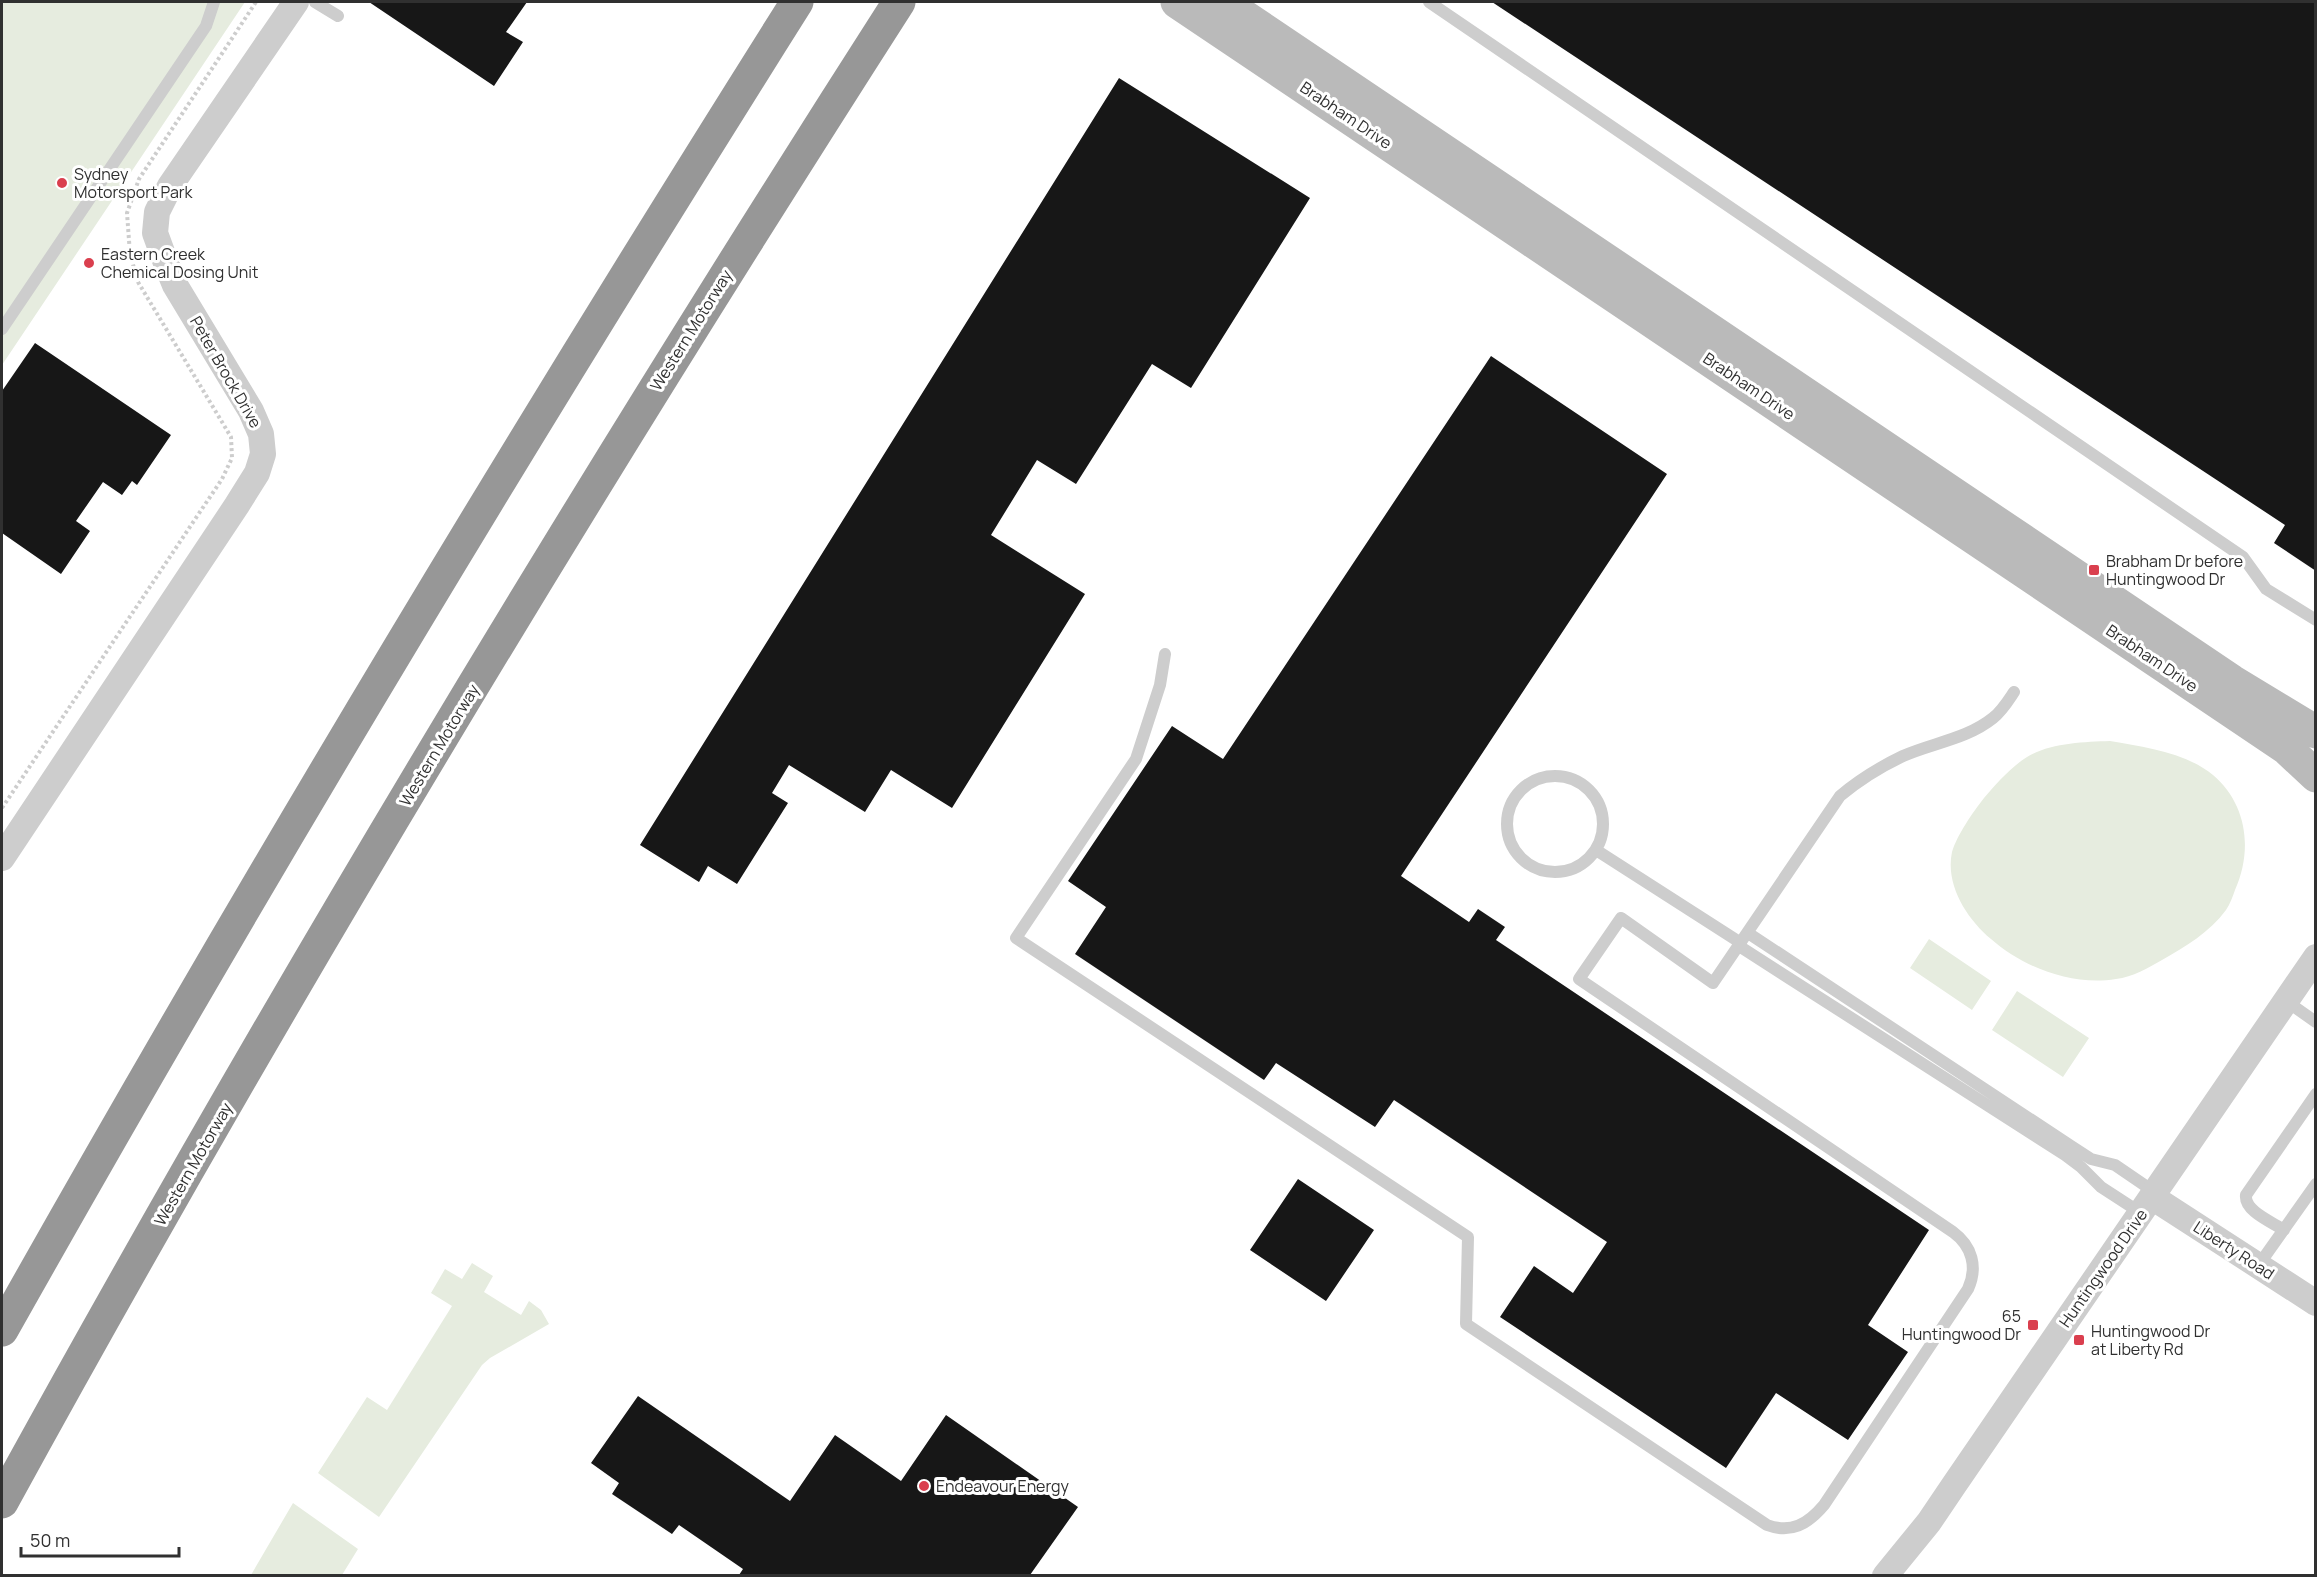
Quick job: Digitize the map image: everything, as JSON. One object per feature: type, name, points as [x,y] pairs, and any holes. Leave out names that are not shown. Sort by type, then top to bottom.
[{"type":"highway","points":[[2,1330],[168,1037],[404,639],[624,276],[797,2]]},
{"type":"highway","name":"Western Motorway","points":[[2,1502],[207,1140],[373,856],[731,265],[899,2]]},
{"type":"main road","name":"Brabham Drive","points":[[1178,2],[2286,748],[2316,776]]},
{"type":"main road","name":"Brabham Drive","points":[[1223,2],[2232,681],[2316,732]]},
{"type":"street","name":"Peter Brock Drive","points":[[2,858],[257,473],[263,454],[261,434],[251,411],[175,285],[155,233],[157,212],[175,177],[296,2]]},
{"type":"street","name":"Huntingwood Drive","points":[[1885,1575],[1935,1512],[2316,957]]},
{"type":"street","name":"Liberty Road","points":[[2150,1201],[2316,1304]]},
{"type":"lane","points":[[2,329],[206,26],[214,2]]},
{"type":"lane","points":[[315,2],[338,16]]},
{"type":"lane","points":[[1429,2],[2243,557],[2266,589],[2316,620]]},
{"type":"lane","points":[[1165,654],[1160,685],[1136,759],[1016,938],[1468,1237],[1466,1324],[1767,1525],[1785,1530],[1802,1524],[1824,1506],[1968,1289],[1972,1281],[1973,1262],[1966,1244],[1953,1232],[1579,979],[1621,918],[1713,983],[1840,796],[1867,776],[1903,756],[1982,726],[2001,710],[2014,692]]},
{"type":"lane","points":[[1547,776],[1571,778],[1582,784],[1593,794],[1600,807],[1603,822],[1602,836],[1596,850],[1578,867],[1567,871],[1543,872],[1532,867],[1514,851],[1506,828],[1509,811],[1516,794],[1525,786],[1547,776]]},
{"type":"lane","points":[[1596,850],[2091,1159],[2115,1165],[2150,1201]]},
{"type":"lane","points":[[1743,941],[2065,1155],[2101,1187],[2150,1201]]},
{"type":"lane","points":[[2286,1001],[2316,1022]]},
{"type":"lane","points":[[2284,1230],[2249,1207],[2245,1200],[2246,1195],[2316,1094]]},
{"type":"lane","points":[[2258,1266],[2316,1184]]},
{"type":"path","points":[[2,808],[222,479],[232,458],[231,436],[138,282],[130,254],[127,213],[139,178],[256,2]]},
{"type":"shaded area","name":"Sydney Motorsport Park","points":[[2,2],[245,2],[2,365]]},
{"type":"shaded area","points":[[2110,741],[2150,748],[2177,756],[2202,767],[2213,775],[2233,800],[2240,814],[2244,828],[2244,859],[2241,875],[2227,908],[2220,918],[2197,938],[2171,955],[2134,974],[2116,979],[2083,980],[2033,966],[2004,949],[1982,931],[1966,911],[1955,889],[1952,877],[1952,852],[1970,817],[2004,776],[2021,761],[2036,752],[2056,746]]},
{"type":"shaded area","points":[[1929,939],[1991,981],[1972,1010],[1910,968]]},
{"type":"shaded area","points":[[2017,991],[2089,1038],[2063,1077],[1992,1030]]},
{"type":"shaded area","points":[[472,1263],[493,1276],[484,1292],[521,1315],[529,1301],[541,1310],[549,1324],[482,1365],[379,1517],[318,1473],[367,1397],[387,1410],[452,1306],[431,1293],[445,1269],[462,1279]]},
{"type":"shaded area","points":[[293,1503],[358,1549],[342,1575],[251,1575]]},
{"type":"building","points":[[369,2],[527,2],[506,32],[523,42],[494,86]]},
{"type":"building","points":[[1492,2],[2316,2],[2316,571],[2274,543],[2285,525]]},
{"type":"building","points":[[1119,78],[1310,198],[1191,388],[1152,364],[1076,484],[1037,460],[991,535],[1085,594],[952,808],[891,770],[865,812],[789,765],[772,793],[788,803],[737,884],[708,866],[699,882],[640,845]]},
{"type":"building","points":[[35,343],[171,435],[137,485],[132,481],[122,495],[103,482],[76,521],[90,531],[61,574],[2,533],[2,391]]},
{"type":"building","points":[[1491,356],[1667,474],[1401,876],[1469,922],[1478,909],[1505,927],[1496,940],[1929,1230],[1868,1325],[1908,1352],[1848,1440],[1776,1393],[1726,1468],[1500,1317],[1534,1266],[1573,1293],[1607,1242],[1394,1100],[1375,1127],[1276,1063],[1264,1080],[1075,954],[1106,907],[1068,881],[1172,726],[1223,759]]},
{"type":"building","points":[[1298,1179],[1374,1230],[1326,1301],[1250,1250]]},
{"type":"building","name":"Endeavour Energy","points":[[638,1396],[790,1501],[835,1435],[901,1481],[946,1415],[1078,1507],[1030,1575],[739,1575],[743,1569],[679,1525],[672,1534],[612,1494],[619,1483],[591,1463]]},
{"type":"place","name":"Sydney Motorsport Park","points":[[62,183]]},
{"type":"place","name":"Eastern Creek Chemical Dosing Unit","points":[[89,263]]},
{"type":"place","name":"Brabham Dr before Huntingwood Dr","points":[[2094,570]]},
{"type":"place","name":"65 Huntingwood Dr","points":[[2033,1325]]},
{"type":"place","name":"Huntingwood Dr at Liberty Rd","points":[[2079,1340]]},
{"type":"place","name":"Endeavour Energy","points":[[924,1486]]}]
